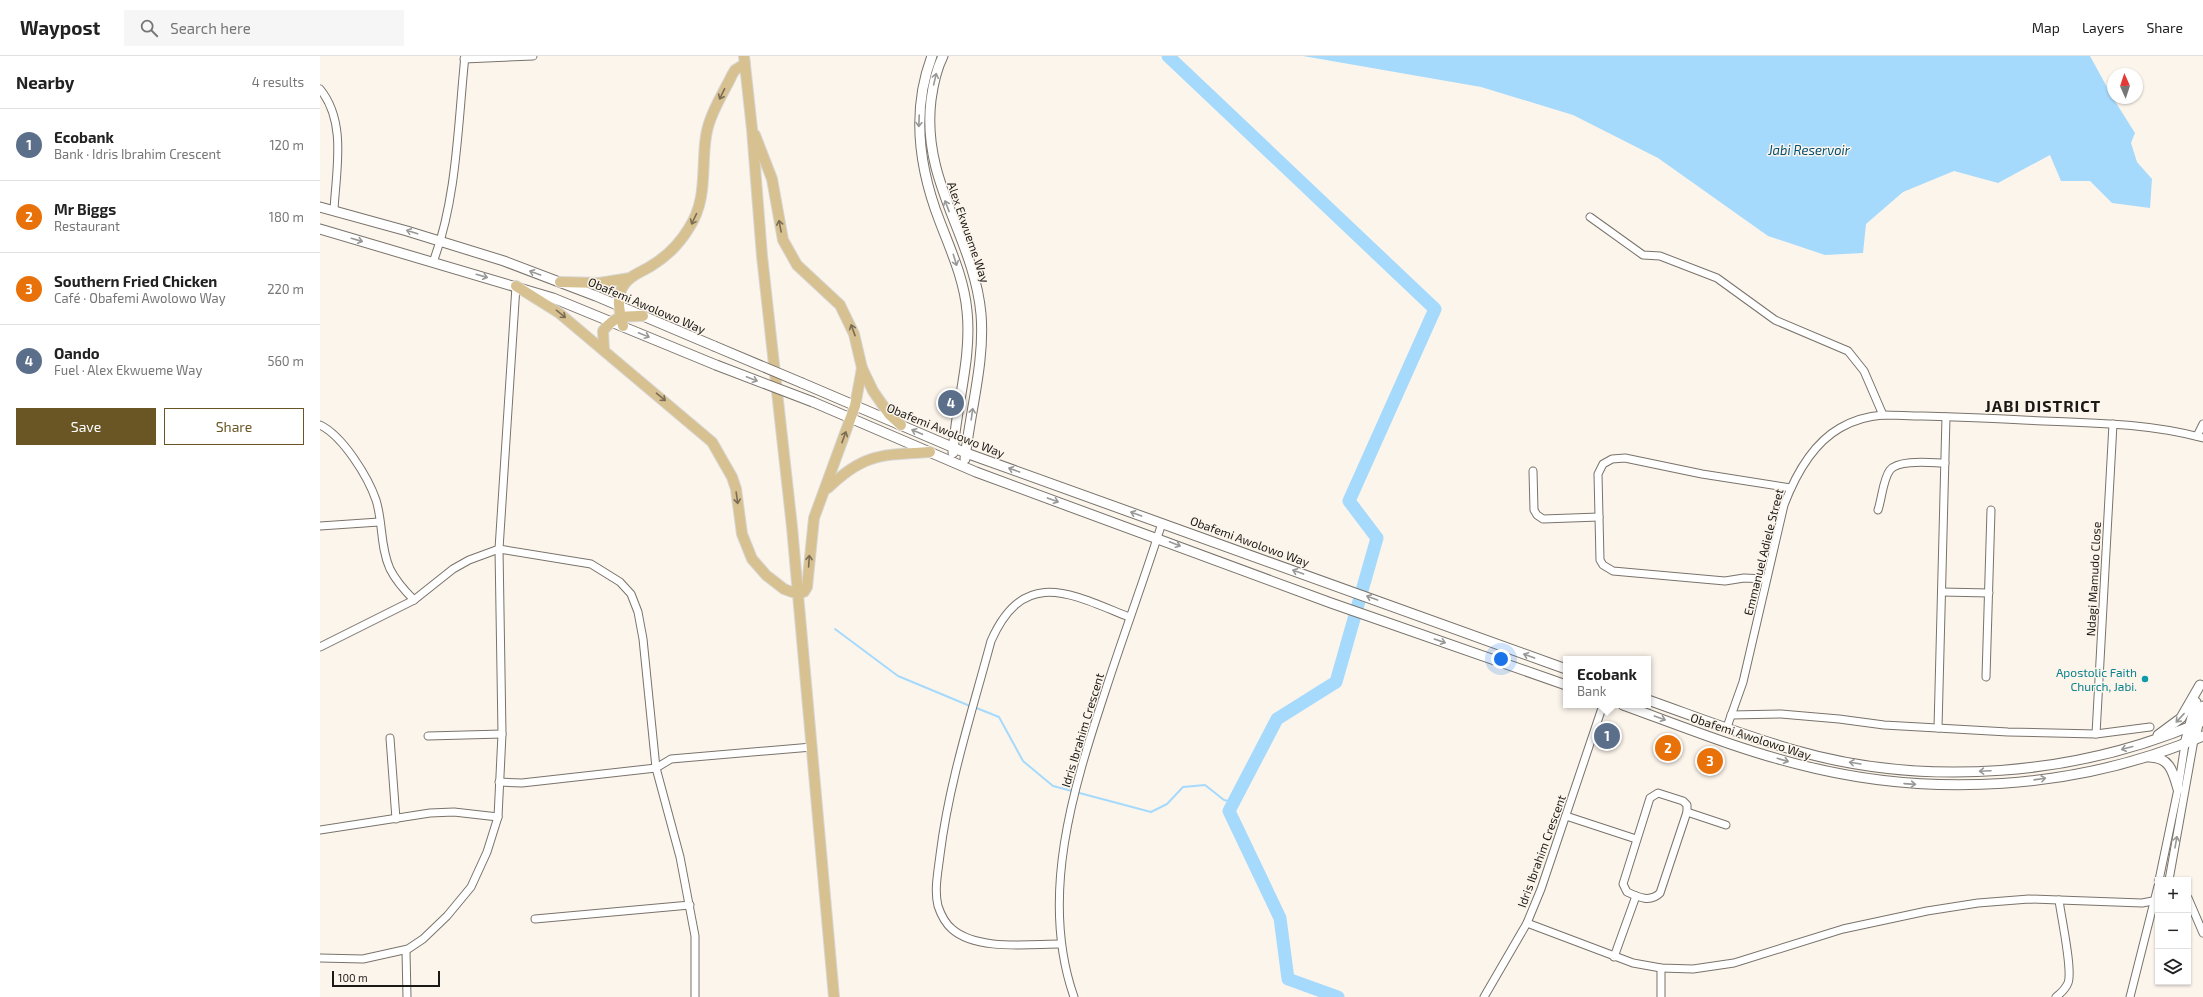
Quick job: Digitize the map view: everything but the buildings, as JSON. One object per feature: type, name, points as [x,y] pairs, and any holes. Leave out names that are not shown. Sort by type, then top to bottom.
[{"type":"main road","name":"Alex Ekwueme Way","points":[[932,56],[923,84],[919,139],[931,198],[960,278],[968,325],[966,360],[952,460]]},
{"type":"main road","name":"Alex Ekwueme Way","points":[[943,56],[936,74],[930,108],[932,158],[942,194],[975,279],[981,314],[981,346],[964,466]]},
{"type":"main road","points":[[745,60],[762,256],[812,747],[834,997]]},
{"type":"main road","points":[[622,322],[619,306],[623,285],[630,278],[652,266],[668,253],[680,241],[690,226],[702,195],[706,135],[710,119],[732,75],[745,60]]},
{"type":"main road","points":[[752,129],[772,180],[783,240],[797,265],[840,305],[846,314],[854,334],[862,368],[880,403],[901,425]]},
{"type":"main road","name":"Obafemi Awolowo Way","points":[[320,207],[441,242],[560,282],[953,448],[1409,611],[1563,668]]},
{"type":"main road","points":[[320,229],[516,286],[610,321],[622,322],[716,365],[812,402],[964,466],[1158,537],[1331,603],[1563,684]]},
{"type":"main road","points":[[560,282],[599,282],[630,278]]},
{"type":"main road","points":[[516,286],[548,305],[604,350],[712,442],[732,477],[736,489],[742,534],[752,559],[771,579],[784,588],[797,593],[804,592],[807,587],[811,531],[822,494],[851,419],[862,368]]},
{"type":"main road","points":[[622,322],[643,316]]},
{"type":"main road","points":[[604,350],[603,331],[610,321]]},
{"type":"main road","points":[[822,494],[843,473],[871,457],[930,452]]},
{"type":"main road","points":[[2185,744],[2203,676]]},
{"type":"main road","points":[[2144,743],[2181,718],[2200,685]]},
{"type":"main road","name":"Obafemi Awolowo Way","points":[[1651,701],[1766,742],[1808,754],[1855,763],[1919,770],[1984,771],[2020,768],[2080,759],[2144,743],[2188,728],[2200,722]]},
{"type":"main road","points":[[2194,740],[2203,706]]},
{"type":"main road","name":"Obafemi Awolowo Way","points":[[1631,708],[1762,755],[1798,765],[1847,775],[1905,783],[1938,785],[2005,784],[2081,773],[2144,757],[2185,744],[2203,736]]},
{"type":"main road","points":[[2144,757],[2154,757],[2168,762],[2172,769],[2178,789]]},
{"type":"street","points":[[433,262],[441,242],[450,201],[465,57],[533,56]]},
{"type":"street","points":[[320,89],[328,99],[335,116],[337,129],[334,210]]},
{"type":"street","points":[[1590,217],[1643,255],[1660,256],[1717,278],[1776,320],[1848,352],[1864,370],[1883,415]]},
{"type":"street","points":[[320,958],[363,959],[406,950],[422,940],[447,916],[471,887],[488,852],[498,817],[502,734],[499,549],[516,286]]},
{"type":"street","name":"Emmanuel Adiele Street","points":[[1727,727],[1743,682],[1784,505],[1806,460],[1822,442],[1840,428],[1862,419],[1883,415],[2113,424],[2150,428],[2200,437]]},
{"type":"street","points":[[1938,728],[1946,417]]},
{"type":"street","name":"Ndagi Mamudo Close","points":[[2096,734],[2113,424]]},
{"type":"street","points":[[2200,437],[2203,424]]},
{"type":"street","points":[[320,425],[325,427],[347,449],[366,480],[376,500],[379,522],[390,568],[401,586],[414,600]]},
{"type":"street","points":[[1766,579],[1744,578],[1725,581],[1680,576],[1614,572],[1603,565],[1600,560],[1598,474],[1602,464],[1612,459],[1625,458],[1702,474],[1791,488]]},
{"type":"street","points":[[1878,510],[1889,471],[1894,466],[1903,463],[1945,462]]},
{"type":"street","points":[[1533,472],[1534,510],[1536,515],[1543,519],[1599,517]]},
{"type":"street","points":[[1986,677],[1991,510]]},
{"type":"street","points":[[320,526],[379,522]]},
{"type":"street","name":"Idris Ibrahim Crescent","points":[[1074,997],[1068,978],[1059,927],[1062,865],[1080,768],[1129,617],[1162,523]]},
{"type":"street","points":[[320,647],[414,600],[453,569],[469,560],[499,549],[591,564],[620,582],[631,594],[638,612],[643,639],[656,768],[680,857],[695,936],[695,997]]},
{"type":"street","points":[[1942,592],[1989,593]]},
{"type":"street","points":[[1061,944],[991,943],[968,939],[953,929],[943,919],[938,905],[936,885],[950,792],[992,641],[1000,620],[1014,604],[1029,595],[1062,593],[1129,617]]},
{"type":"street","name":"Idris Ibrahim Crescent","points":[[1484,997],[1526,923],[1566,816],[1602,708]]},
{"type":"street","points":[[1731,715],[1781,714],[1884,725],[2008,732],[2096,734],[2150,727]]},
{"type":"street","points":[[428,736],[502,734]]},
{"type":"street","points":[[390,738],[396,819]]},
{"type":"street","points":[[2170,877],[2194,740]]},
{"type":"street","points":[[2160,877],[2178,789],[2185,744]]},
{"type":"street","points":[[499,782],[522,783],[656,768],[671,759],[812,747]]},
{"type":"street","points":[[1658,793],[1683,801],[1687,805],[1687,812],[1660,893],[1656,897],[1648,899],[1636,896],[1627,892],[1623,884],[1636,839],[1650,798],[1653,794],[1658,793]]},
{"type":"street","points":[[320,830],[440,812],[498,817]]},
{"type":"street","points":[[1687,812],[1726,824]]},
{"type":"street","points":[[1566,816],[1636,839]]},
{"type":"street","points":[[1614,957],[1636,896]]},
{"type":"street","points":[[1526,923],[1633,963],[1661,968],[1693,969],[1734,963],[1843,929],[1978,902],[2029,899],[2142,904],[2155,901]]},
{"type":"street","points":[[2056,997],[2064,991],[2068,982],[2068,969],[2059,900]]},
{"type":"street","points":[[2191,905],[2203,933]]},
{"type":"street","points":[[535,919],[690,906]]},
{"type":"street","points":[[2130,997],[2155,907]]},
{"type":"street","points":[[406,950],[407,997]]},
{"type":"street","points":[[1661,968],[1661,997]]},
{"type":"water","name":"Jabi Reservoir","points":[[1303,56],[2090,56],[2107,87],[2107,104],[2117,104],[2135,133],[2131,143],[2137,162],[2152,179],[2150,208],[2112,203],[2090,181],[2061,181],[2050,155],[1998,183],[1954,171],[1903,192],[1866,224],[1863,253],[1825,255],[1768,236],[1658,158],[1573,115],[1481,87]]},
{"type":"waterway","points":[[1168,56],[1435,309],[1349,501],[1377,538],[1336,682],[1277,719],[1229,811],[1280,918],[1288,979],[1338,997]]},
{"type":"waterway","points":[[835,629],[898,676],[970,706]]},
{"type":"waterway","points":[[974,707],[999,717],[1023,761],[1053,786],[1151,812],[1167,804],[1183,787],[1205,785],[1224,800],[1233,802]]},
{"type":"place","name":"Oando","points":[[951,403]]},
{"type":"place","name":"Apostolic Faith Church, Jabi.","points":[[2145,679]]},
{"type":"place","name":"Ecobank","points":[[1607,736]]},
{"type":"place","name":"Mr Biggs","points":[[1668,748]]},
{"type":"place","name":"Southern Fried Chicken","points":[[1710,761]]},
{"type":"district","name":"JABI DISTRICT","points":[[2043,405]]}]
